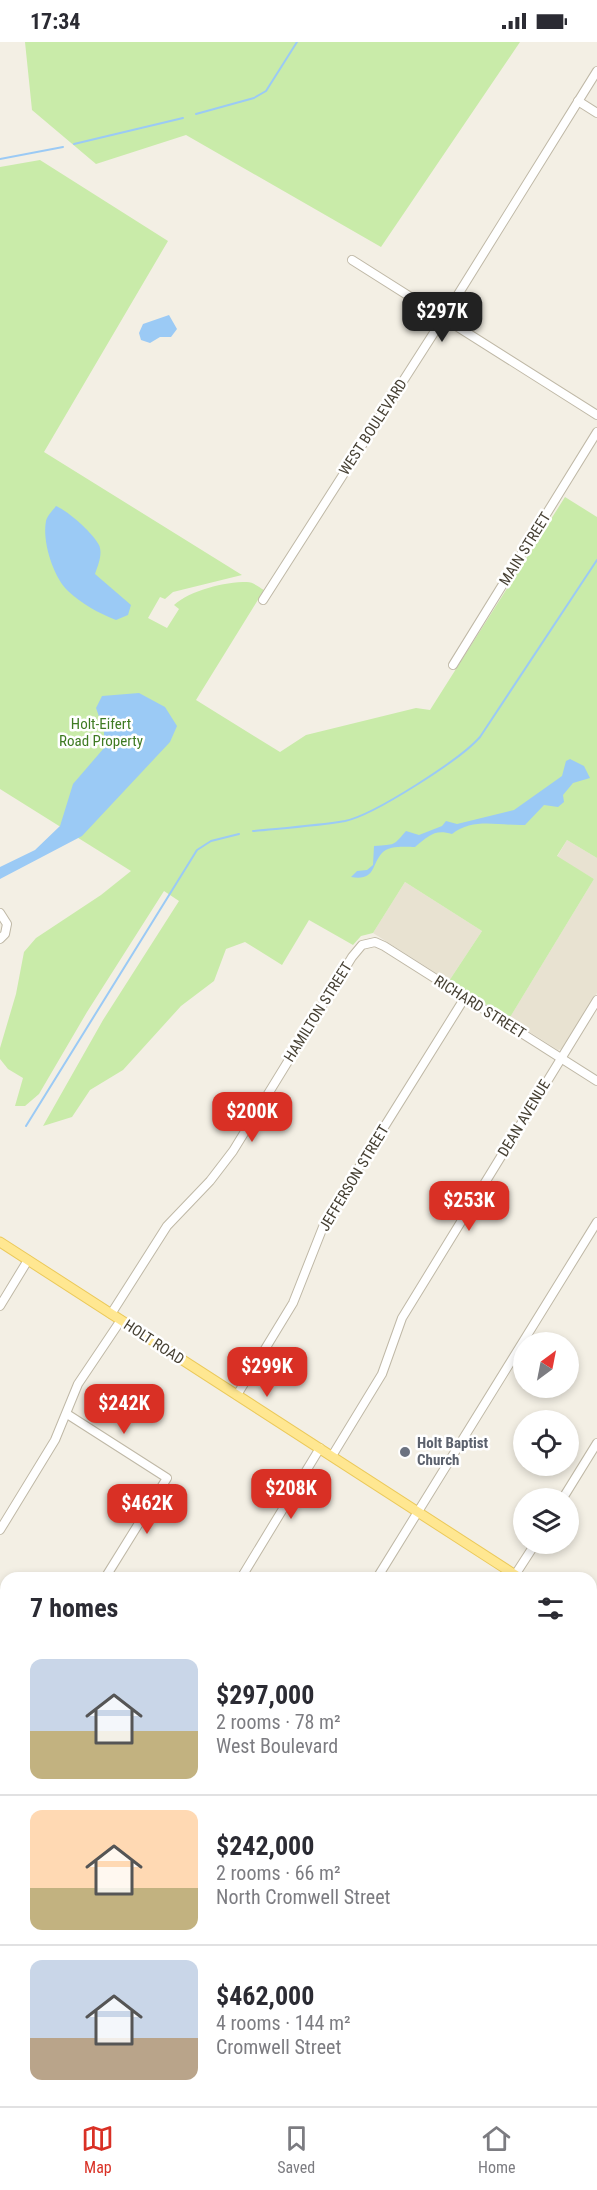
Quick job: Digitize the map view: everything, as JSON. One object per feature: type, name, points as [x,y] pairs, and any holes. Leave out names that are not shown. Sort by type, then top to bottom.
[{"type":"main road","name":"HOLT ROAD","points":[[0,1242],[510,1572]]},
{"type":"street","name":"WEST BOULEVARD","points":[[263,600],[444,317],[597,71]]},
{"type":"street","points":[[578,101],[597,113]]},
{"type":"street","points":[[352,260],[597,415]]},
{"type":"street","name":"MAIN STREET","points":[[453,665],[597,432]]},
{"type":"street","points":[[0,913],[7,924],[5,934],[0,939]]},
{"type":"street","name":"RICHARD STREET","points":[[362,945],[375,942],[384,946],[464,999],[597,1081]]},
{"type":"street","name":"HAMILTON STREET","points":[[111,1314],[167,1226],[210,1181],[233,1151],[352,957],[362,945]]},
{"type":"street","name":"JEFFERSON STREET","points":[[237,1395],[293,1303],[333,1209],[464,999]]},
{"type":"street","name":"DEAN AVENUE","points":[[332,1456],[382,1374],[402,1318],[597,1000]]},
{"type":"street","points":[[381,1572],[597,1222]]},
{"type":"street","points":[[0,1306],[28,1260]]},
{"type":"street","points":[[0,1530],[56,1440],[78,1384],[121,1320]]},
{"type":"street","points":[[67,1414],[167,1478],[109,1572]]},
{"type":"street","points":[[569,1488],[597,1443]]},
{"type":"street","points":[[245,1572],[320,1448]]},
{"type":"street","points":[[521,1572],[530,1554]]},
{"type":"shaded area","points":[[567,840],[597,858],[597,993],[562,1049],[558,1050],[509,1019],[594,879],[557,857]]},
{"type":"shaded area","points":[[405,882],[482,931],[449,981],[373,933]]},
{"type":"green space","points":[[25,42],[520,42],[381,247],[186,135],[96,164],[32,110]]},
{"type":"green space","name":"Holt-Eifert Road Property","points":[[40,160],[168,241],[44,452],[242,575],[173,592],[165,599],[160,597],[148,618],[167,628],[179,609],[174,605],[189,595],[218,585],[249,582],[264,590],[196,700],[280,752],[306,735],[416,708],[430,710],[565,497],[597,517],[597,858],[567,840],[557,856],[594,879],[509,1019],[449,981],[482,931],[405,882],[373,933],[361,936],[353,945],[309,920],[282,965],[245,942],[226,949],[214,981],[181,1006],[123,1070],[90,1090],[72,1117],[43,1126],[103,1020],[179,901],[164,891],[87,1012],[39,1094],[25,1106],[15,1106],[23,1078],[8,1069],[0,1059],[0,1048],[16,994],[24,952],[36,938],[101,895],[131,871],[0,789],[0,167]]},
{"type":"water","points":[[169,315],[177,329],[171,337],[160,337],[150,343],[141,340],[139,333],[143,324]]},
{"type":"water","points":[[56,506],[79,522],[96,540],[99,545],[100,559],[95,574],[131,605],[128,615],[116,620],[90,608],[63,585],[53,568],[47,548],[45,529],[47,519]]},
{"type":"water","points":[[139,693],[165,707],[177,726],[170,742],[82,836],[0,879],[0,867],[35,850],[60,826],[73,784],[104,748],[104,731],[96,708],[102,696]]},
{"type":"water","points":[[570,759],[584,766],[590,778],[573,783],[563,795],[564,802],[558,807],[544,805],[525,825],[478,824],[452,834],[436,833],[415,847],[385,850],[369,874],[359,878],[351,877],[357,871],[367,870],[373,865],[374,846],[393,844],[406,831],[419,835],[442,826],[446,821],[457,824],[514,810],[562,776],[566,761]]},
{"type":"waterway","points":[[196,114],[254,98],[266,91],[297,42]]},
{"type":"waterway","points":[[74,144],[183,118]]},
{"type":"waterway","points":[[0,159],[63,147]]},
{"type":"waterway","points":[[253,831],[334,823],[358,817],[395,798],[455,759],[480,737],[597,560]]},
{"type":"waterway","points":[[26,1126],[197,850],[211,841],[239,834]]},
{"type":"place","name":"Holt Baptist Church","points":[[405,1452]]}]
